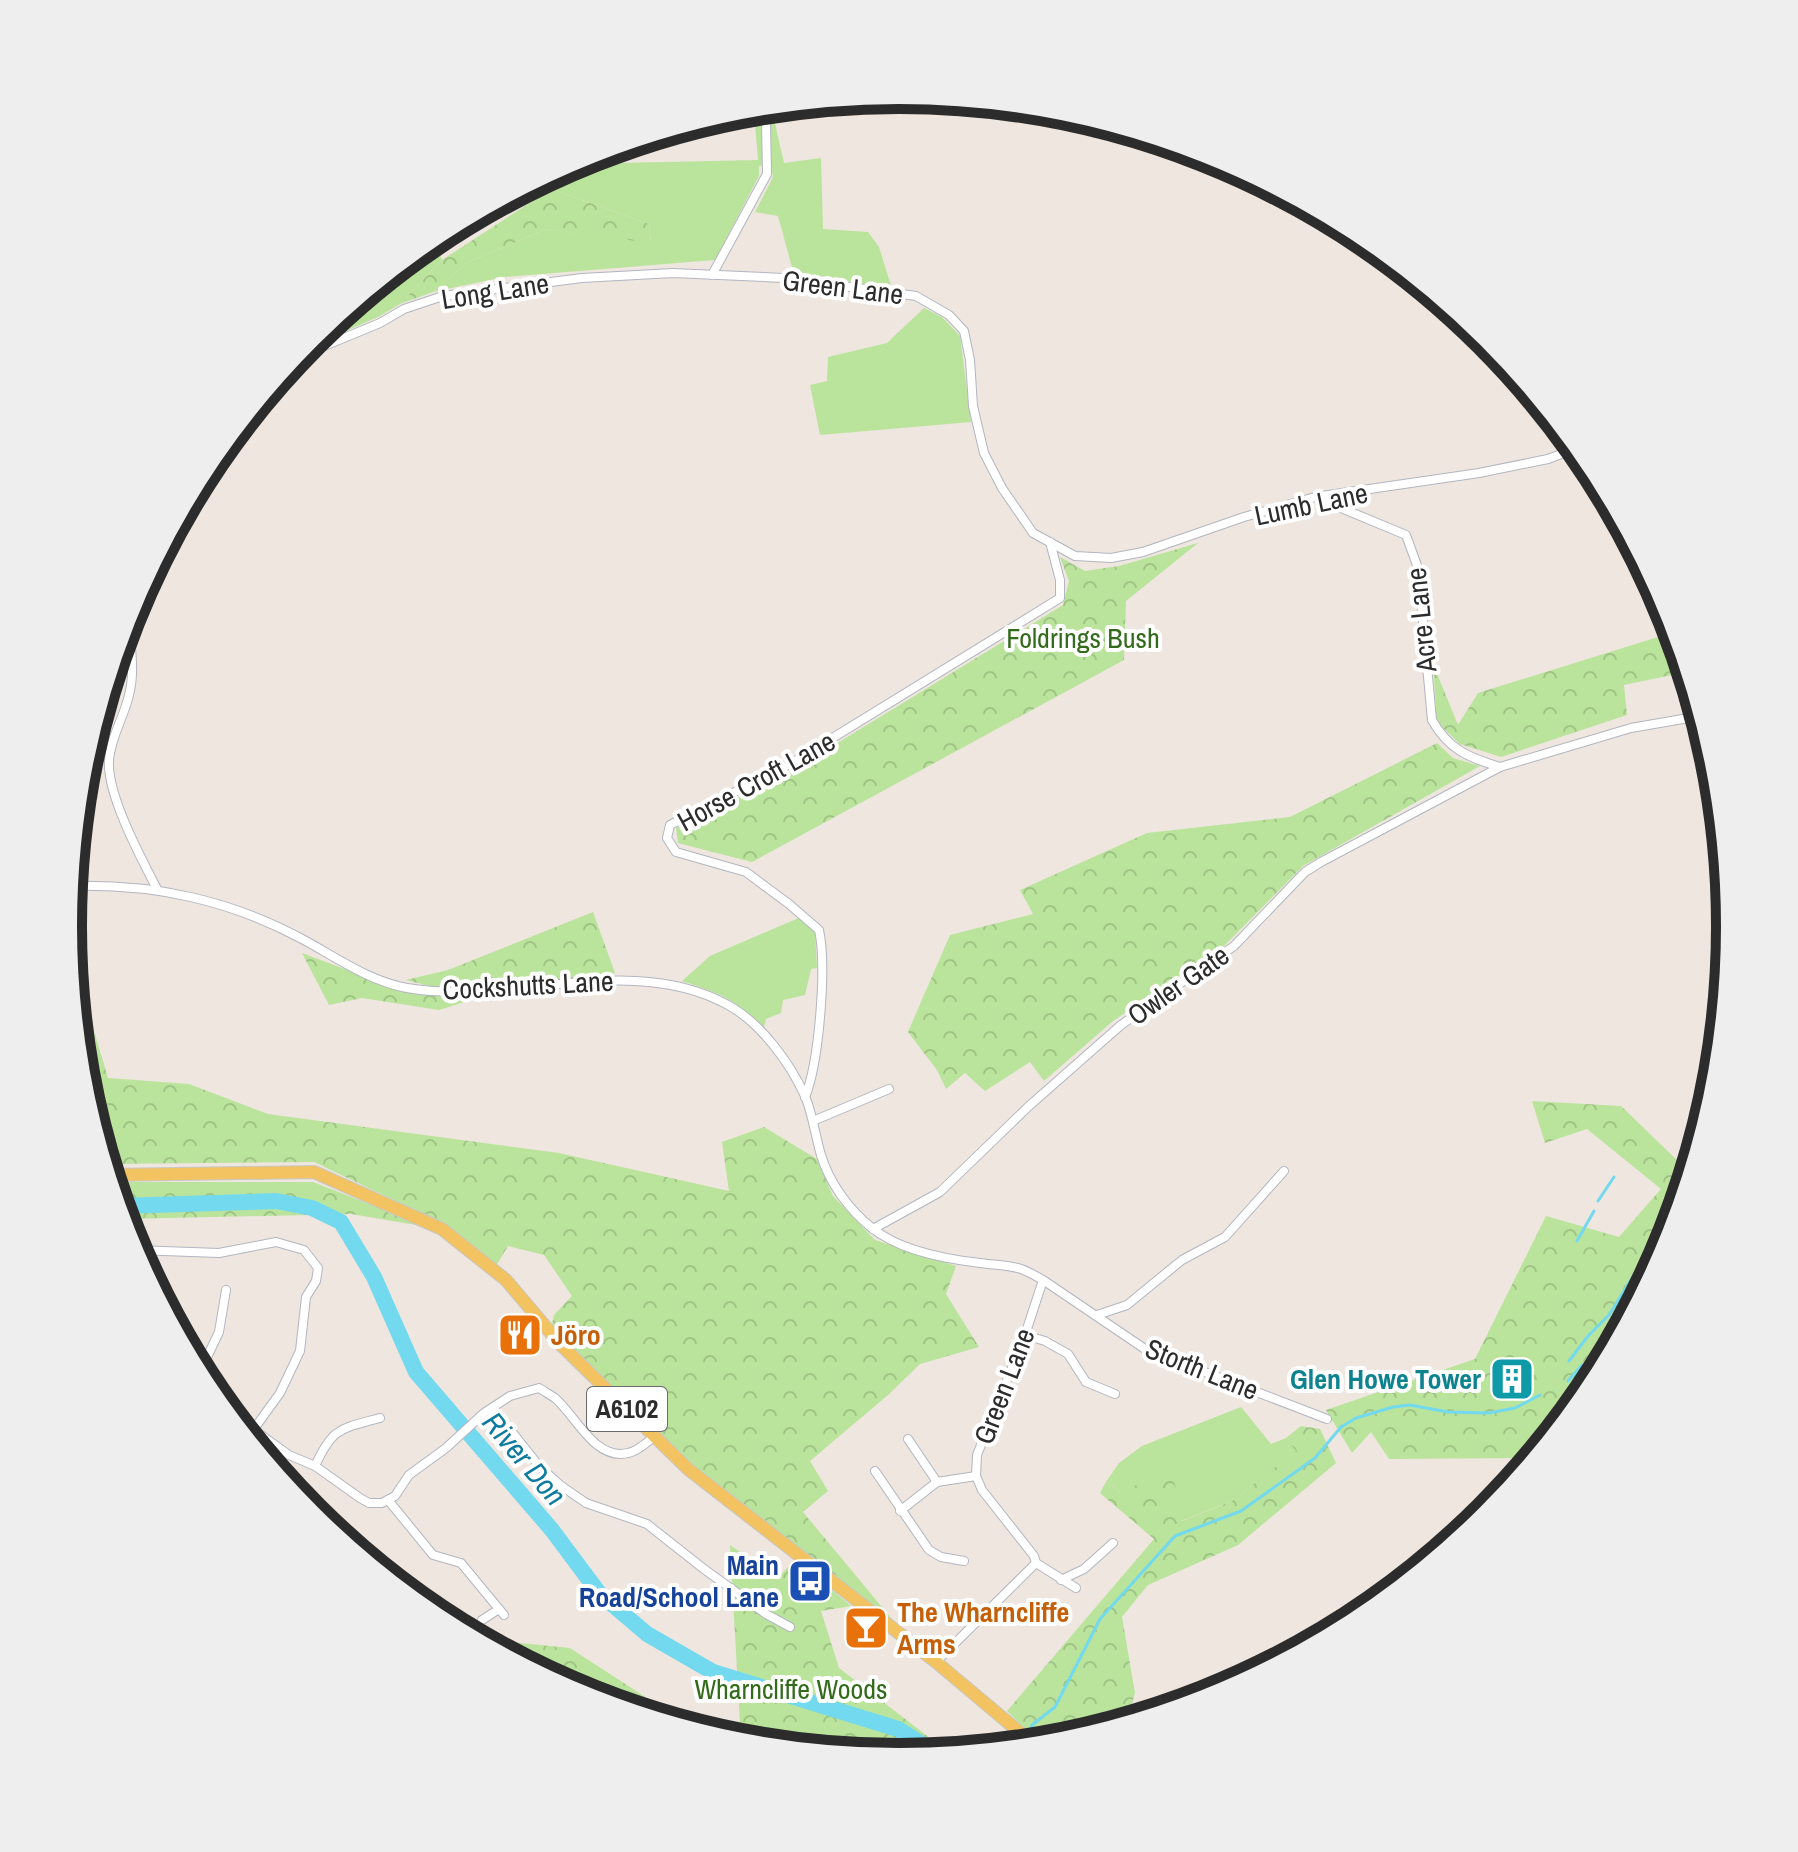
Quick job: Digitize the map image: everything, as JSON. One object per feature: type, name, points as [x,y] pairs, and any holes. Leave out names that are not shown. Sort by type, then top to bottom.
[{"type":"main road","name":"A6102","points":[[121,1175],[314,1172],[442,1229],[506,1280],[561,1345],[688,1469],[936,1662],[1019,1734]]},
{"type":"street","points":[[712,275],[767,174],[765,121]]},
{"type":"street","name":"Long Lane","points":[[322,347],[380,323],[404,309],[443,296],[582,278],[673,273],[712,275]]},
{"type":"street","name":"Green Lane","points":[[712,275],[784,278],[916,296],[949,315],[964,331],[970,360],[973,406],[984,453],[1002,488],[1033,533],[1050,542]]},
{"type":"street","name":"Lumb Lane","points":[[1050,542],[1075,556],[1111,558],[1143,552],[1244,517],[1315,497],[1479,473],[1564,453]]},
{"type":"street","name":"Acre Lane","points":[[1315,497],[1406,535],[1418,568],[1432,720],[1441,737],[1458,750],[1500,767]]},
{"type":"street","name":"Horse Croft Lane","points":[[805,1097],[812,1081],[819,1015],[822,969],[819,930],[746,872],[676,852],[667,838],[670,825],[792,763],[1060,598],[1060,580],[1050,542]]},
{"type":"street","points":[[132,646],[130,695],[109,761],[111,778],[127,829],[157,889]]},
{"type":"street","name":"Owler Gate","points":[[873,1229],[940,1192],[1029,1106],[1121,1025],[1234,946],[1305,872],[1500,767],[1631,728],[1689,718]]},
{"type":"street","name":"Cockshutts Lane","points":[[84,886],[157,889],[223,905],[303,940],[350,968],[404,987],[443,993],[498,992],[632,980],[678,988],[718,1000],[740,1013],[763,1034],[791,1071],[805,1097],[828,1172],[847,1203],[873,1229]]},
{"type":"street","points":[[813,1121],[889,1089]]},
{"type":"street","points":[[1097,1315],[1127,1305],[1182,1260],[1225,1237],[1284,1171]]},
{"type":"street","points":[[873,1229],[899,1244],[954,1260],[1020,1268],[1043,1280]]},
{"type":"street","points":[[150,1253],[219,1253],[276,1242],[304,1250],[318,1268],[316,1281],[306,1297],[300,1351],[280,1393],[255,1428]]},
{"type":"street","name":"Green Lane","points":[[1036,1563],[1034,1556],[982,1490],[976,1476],[977,1455],[1025,1335],[1043,1280]]},
{"type":"street","name":"Storth Lane","points":[[1043,1280],[1145,1349],[1327,1419]]},
{"type":"street","points":[[206,1358],[219,1332],[226,1290]]},
{"type":"street","points":[[1025,1335],[1045,1341],[1068,1354],[1086,1382],[1115,1394]]},
{"type":"street","points":[[259,1432],[289,1455],[315,1466],[369,1503],[382,1503],[395,1496],[409,1475],[446,1448],[484,1413],[521,1391],[539,1388],[556,1399],[603,1449],[616,1455],[632,1453],[655,1436]]},
{"type":"street","points":[[493,1408],[539,1466],[560,1485],[586,1503],[647,1524],[766,1614],[790,1627]]},
{"type":"street","points":[[315,1466],[326,1441],[339,1429],[380,1418]]},
{"type":"street","points":[[908,1439],[937,1482]]},
{"type":"street","points":[[875,1471],[929,1550],[941,1557],[964,1561]]},
{"type":"street","points":[[900,1511],[937,1482],[976,1476]]},
{"type":"street","points":[[388,1500],[433,1555],[461,1563],[502,1612],[482,1620]]},
{"type":"street","points":[[1061,1580],[1084,1569],[1113,1543]]},
{"type":"street","points":[[936,1662],[1036,1563],[1076,1588]]},
{"type":"green space","points":[[774,119],[784,163],[821,158],[823,229],[868,232],[879,247],[892,289],[793,271],[778,216],[755,212],[773,177],[771,164],[759,166],[759,176],[715,260],[504,277],[433,292],[468,262],[547,229],[651,242],[649,224],[551,187],[606,163],[758,160],[755,125],[735,126]]},
{"type":"green space","points":[[551,189],[649,224],[651,243],[547,229],[468,262],[433,292],[400,304],[442,260]]},
{"type":"green space","points":[[439,251],[442,260],[400,304],[334,336],[402,278]]},
{"type":"green space","points":[[924,308],[942,317],[960,336],[971,422],[820,435],[810,385],[827,381],[828,357],[887,343]]},
{"type":"green space","name":"Foldrings Bush","points":[[1198,543],[1126,601],[1124,660],[752,862],[678,843],[676,828],[790,772],[1063,605],[1069,581],[1060,557],[1085,571],[1119,566]]},
{"type":"green space","points":[[1663,636],[1680,686],[1672,675],[1624,685],[1627,715],[1501,757],[1460,744],[1437,722],[1433,664],[1458,725],[1478,693]]},
{"type":"green space","points":[[1437,743],[1453,758],[1480,766],[1303,866],[1223,947],[1113,1021],[1044,1081],[1030,1062],[985,1091],[965,1073],[946,1089],[937,1070],[908,1032],[950,935],[1033,914],[1020,890],[1147,833],[1290,817]]},
{"type":"green space","points":[[593,912],[615,973],[576,982],[506,989],[443,988],[406,980],[448,970]]},
{"type":"green space","points":[[801,917],[815,931],[817,968],[811,969],[805,995],[783,1000],[781,1013],[766,1019],[763,1031],[727,998],[682,981],[710,956]]},
{"type":"green space","points":[[302,953],[403,991],[477,998],[439,1010],[362,998],[329,1005]]},
{"type":"green space","points":[[95,1034],[108,1078],[189,1084],[268,1114],[559,1153],[729,1191],[722,1142],[764,1127],[817,1159],[833,1196],[875,1240],[956,1266],[946,1294],[979,1347],[920,1364],[810,1461],[828,1491],[803,1512],[896,1624],[691,1463],[551,1329],[554,1315],[572,1296],[544,1255],[508,1246],[496,1266],[442,1223],[314,1162],[118,1164],[89,1035]]},
{"type":"green space","points":[[1532,1101],[1621,1106],[1681,1162],[1654,1239],[1607,1335],[1578,1380],[1519,1458],[1389,1459],[1371,1432],[1352,1453],[1326,1410],[1475,1359],[1546,1216],[1619,1237],[1661,1189],[1587,1129],[1545,1143]]},
{"type":"green space","points":[[123,1182],[313,1182],[428,1227],[351,1214],[136,1219]]},
{"type":"green space","points":[[1241,1407],[1271,1444],[1286,1438],[1297,1451],[1232,1501],[1181,1521],[1106,1482],[1119,1463],[1142,1446]]},
{"type":"green space","points":[[1301,1426],[1320,1429],[1336,1463],[1238,1545],[1148,1585],[1122,1617],[1135,1693],[1130,1709],[1027,1732],[1007,1711],[1154,1539],[1100,1493],[1106,1482],[1122,1493],[1171,1465],[1182,1521],[1232,1501],[1296,1451],[1286,1438]]},
{"type":"green space","name":"Wharncliffe Woods","points":[[730,1545],[778,1578],[795,1559],[851,1606],[821,1611],[839,1668],[935,1742],[846,1741],[740,1727]]},
{"type":"green space","points":[[504,1641],[570,1648],[661,1707],[586,1681]]},
{"type":"waterway","points":[[1598,1201],[1614,1177]]},
{"type":"waterway","name":"River Don","points":[[131,1206],[276,1201],[312,1208],[341,1222],[374,1277],[416,1372],[552,1530],[599,1593],[647,1634],[713,1672],[898,1729],[919,1742]]},
{"type":"waterway","points":[[1577,1241],[1594,1211]]},
{"type":"waterway","points":[[1569,1361],[1609,1315],[1647,1253]]},
{"type":"waterway","points":[[1568,1381],[1582,1365],[1586,1367]]},
{"type":"waterway","points":[[1341,1427],[1356,1418],[1393,1407],[1410,1405],[1448,1412],[1489,1413],[1515,1408],[1540,1395]]},
{"type":"waterway","points":[[1030,1732],[1032,1725],[1055,1707],[1100,1619],[1175,1536],[1241,1511],[1315,1458],[1341,1427]]},
{"type":"place","name":"Jöro","points":[[520,1335]]},
{"type":"place","name":"Glen Howe Tower","points":[[1512,1379]]},
{"type":"place","name":"Main Road/School Lane","points":[[810,1581]]},
{"type":"place","name":"The Wharncliffe Arms","points":[[866,1628]]}]
